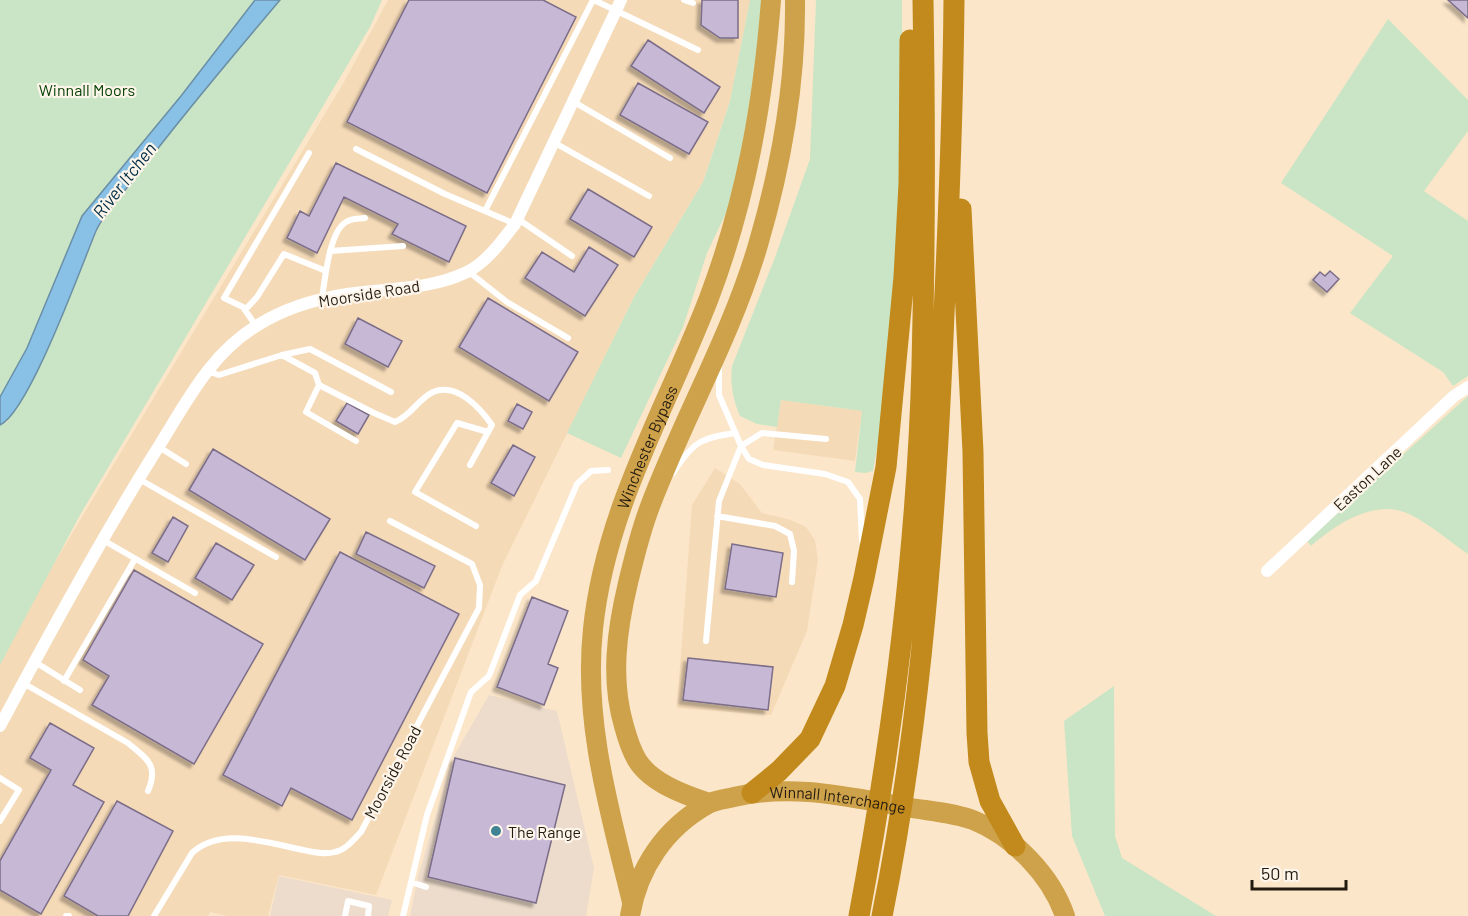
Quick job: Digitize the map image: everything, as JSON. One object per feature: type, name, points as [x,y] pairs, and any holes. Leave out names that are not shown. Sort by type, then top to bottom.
[{"type":"highway","name":"Winchester Bypass","points":[[631,909],[607,804],[592,722],[592,631],[599,585],[624,497],[701,317],[731,233],[748,170],[761,101],[771,0]]},
{"type":"highway","name":"Winchester Bypass","points":[[709,803],[668,787],[638,761],[629,742],[620,712],[617,684],[619,631],[637,547],[649,509],[721,346],[758,246],[787,114],[793,57],[795,0]]},
{"type":"highway","points":[[752,793],[779,771],[810,739],[835,686],[864,578],[886,467],[904,277],[909,184],[911,0]]},
{"type":"highway","points":[[859,916],[887,748],[901,642],[913,518],[922,366],[925,74],[923,0]]},
{"type":"highway","points":[[882,916],[916,704],[931,542],[941,387],[953,107],[954,0]]},
{"type":"highway","points":[[953,107],[973,452],[979,762],[990,801],[1015,846]]},
{"type":"highway","name":"Winnall Interchange","points":[[631,909],[645,867],[672,830],[709,803],[752,793],[788,790],[832,794],[955,815],[972,820],[1015,846],[1044,876],[1061,904],[1065,916]]},
{"type":"street","name":"Moorside Road","points":[[0,726],[103,539],[195,386],[207,371],[221,355],[256,326],[279,313],[322,299],[445,280],[469,271],[496,249],[516,221],[619,5]]},
{"type":"street","name":"Easton Lane","points":[[1267,571],[1454,396],[1468,387]]},
{"type":"lane","points":[[485,211],[594,0],[619,5],[698,50]]},
{"type":"lane","points":[[684,0],[693,3]]},
{"type":"lane","points":[[574,102],[670,158]]},
{"type":"lane","points":[[555,143],[649,196]]},
{"type":"lane","points":[[356,149],[445,194],[516,221],[572,256]]},
{"type":"lane","points":[[256,326],[245,310],[224,298],[309,153]]},
{"type":"lane","points":[[322,299],[330,251],[338,230],[344,222],[365,218]]},
{"type":"lane","points":[[330,251],[403,246]]},
{"type":"lane","points":[[245,310],[257,297],[284,254],[326,271]]},
{"type":"lane","points":[[469,271],[507,302],[568,338]]},
{"type":"lane","points":[[721,346],[718,374],[719,395],[741,446],[754,468]]},
{"type":"lane","points":[[207,371],[219,375],[282,355],[310,349],[391,392]]},
{"type":"lane","points":[[282,355],[315,373],[319,385],[306,412],[356,441]]},
{"type":"lane","points":[[319,385],[395,422],[403,419],[433,392],[447,391],[462,394],[483,413],[492,425],[470,465]]},
{"type":"lane","points":[[476,526],[415,492],[457,423],[488,432]]},
{"type":"lane","points":[[649,509],[691,447],[709,437],[736,433]]},
{"type":"lane","points":[[706,641],[719,501],[741,446],[762,433],[826,440]]},
{"type":"lane","points":[[158,447],[186,464]]},
{"type":"lane","points":[[749,459],[763,465],[825,474],[848,482],[860,499],[864,578]]},
{"type":"lane","points":[[403,916],[427,815],[471,692],[489,676],[520,595],[536,581],[577,484],[591,471],[608,470]]},
{"type":"lane","points":[[139,478],[276,557]]},
{"type":"lane","points":[[717,516],[775,526],[790,534],[794,551],[792,582]]},
{"type":"lane","name":"Moorside Road","points":[[154,916],[192,853],[201,844],[212,840],[240,838],[320,853],[336,852],[347,846],[361,832],[479,608],[480,585],[472,564],[390,521]]},
{"type":"lane","points":[[103,539],[195,593]]},
{"type":"lane","points":[[64,681],[135,559]]},
{"type":"lane","points":[[35,662],[80,690]]},
{"type":"lane","points":[[23,683],[135,749],[146,759],[153,771],[153,779],[148,792]]},
{"type":"lane","points":[[0,778],[19,790],[0,821]]},
{"type":"lane","points":[[411,882],[426,888]]},
{"type":"lane","points":[[345,916],[348,901],[369,906],[368,916]]},
{"type":"shaded area","points":[[388,0],[750,0],[730,101],[703,182],[634,297],[502,566],[376,895],[279,875],[268,916],[227,916],[210,912],[208,916],[0,916],[0,653],[344,82]]},
{"type":"shaded area","points":[[781,400],[862,411],[855,461],[773,450]]},
{"type":"shaded area","points":[[715,468],[740,484],[762,513],[791,520],[806,527],[815,540],[818,560],[807,631],[771,715],[677,708],[692,505]]},
{"type":"shaded area","points":[[489,695],[557,711],[594,868],[586,916],[410,916],[418,877],[452,759]]},
{"type":"shaded area","points":[[279,876],[392,900],[388,916],[270,916]]},
{"type":"green space","name":"Winnall Moors","points":[[0,0],[267,0],[93,218],[0,413]]},
{"type":"green space","points":[[280,0],[382,0],[370,27],[80,515],[0,665],[0,425],[7,422],[49,347],[98,228],[182,116]]},
{"type":"green space","points":[[750,0],[765,0],[736,192],[707,253],[683,327],[621,458],[567,433],[634,297],[703,182],[730,101]]},
{"type":"green space","points":[[816,0],[902,0],[902,209],[884,410],[873,471],[865,473],[855,472],[862,411],[781,400],[777,427],[757,424],[740,416],[732,385],[732,366],[774,260],[810,159]]},
{"type":"green space","points":[[1388,19],[1468,100],[1468,131],[1424,191],[1468,221],[1468,376],[1453,386],[1443,372],[1350,313],[1393,256],[1281,183]]},
{"type":"green space","points":[[1468,396],[1468,554],[1411,515],[1398,510],[1384,509],[1371,511],[1345,522],[1311,546],[1307,541]]},
{"type":"green space","points":[[1114,686],[1115,836],[1122,858],[1216,916],[1105,916],[1072,836],[1064,721]]},
{"type":"water","name":"River Itchen","points":[[255,0],[280,0],[104,217],[39,367],[12,414],[0,425],[0,397],[27,348],[82,216],[181,96]]},
{"type":"building","points":[[409,0],[543,0],[576,17],[487,193],[347,122]]},
{"type":"building","points":[[702,0],[738,0],[738,38],[720,38],[701,25]]},
{"type":"building","points":[[1448,0],[1468,0],[1468,18]]},
{"type":"building","points":[[648,40],[720,87],[704,113],[631,66]]},
{"type":"building","points":[[638,83],[708,122],[689,154],[620,115]]},
{"type":"building","points":[[336,163],[466,226],[449,262],[392,234],[398,224],[344,197],[317,253],[287,238],[300,211],[309,216]]},
{"type":"building","points":[[588,189],[652,227],[634,257],[570,219]]},
{"type":"building","points":[[589,247],[618,265],[585,316],[525,278],[542,252],[574,272]]},
{"type":"building","points":[[1330,271],[1339,279],[1327,292],[1313,280],[1320,272],[1325,276]]},
{"type":"building","points":[[488,298],[578,352],[549,401],[459,347]]},
{"type":"building","points":[[358,318],[402,341],[388,367],[345,344]]},
{"type":"building","points":[[347,403],[369,415],[358,434],[336,421]]},
{"type":"building","points":[[517,404],[532,412],[523,429],[508,421]]},
{"type":"building","points":[[513,445],[535,457],[514,496],[491,483]]},
{"type":"building","points":[[213,449],[330,519],[305,560],[189,490]]},
{"type":"building","points":[[173,517],[188,526],[168,562],[152,553]]},
{"type":"building","points":[[366,532],[435,566],[424,588],[356,554]]},
{"type":"building","points":[[216,543],[254,565],[232,600],[195,578]]},
{"type":"building","points":[[732,544],[783,553],[776,597],[725,589]]},
{"type":"building","points":[[340,552],[459,614],[352,820],[291,788],[282,806],[223,775]]},
{"type":"building","points":[[134,570],[263,644],[194,764],[92,705],[109,676],[83,660]]},
{"type":"building","points":[[532,597],[568,611],[548,664],[558,668],[544,705],[497,687]]},
{"type":"building","points":[[688,658],[773,667],[768,710],[683,700]]},
{"type":"building","points":[[50,723],[94,748],[73,785],[104,802],[41,914],[0,890],[0,861],[51,770],[30,758]]},
{"type":"building","name":"The Range","points":[[455,758],[565,785],[536,903],[428,877]]},
{"type":"building","points":[[117,801],[173,831],[128,916],[98,916],[64,896]]},
{"type":"place","name":"The Range","points":[[496,831]]}]
